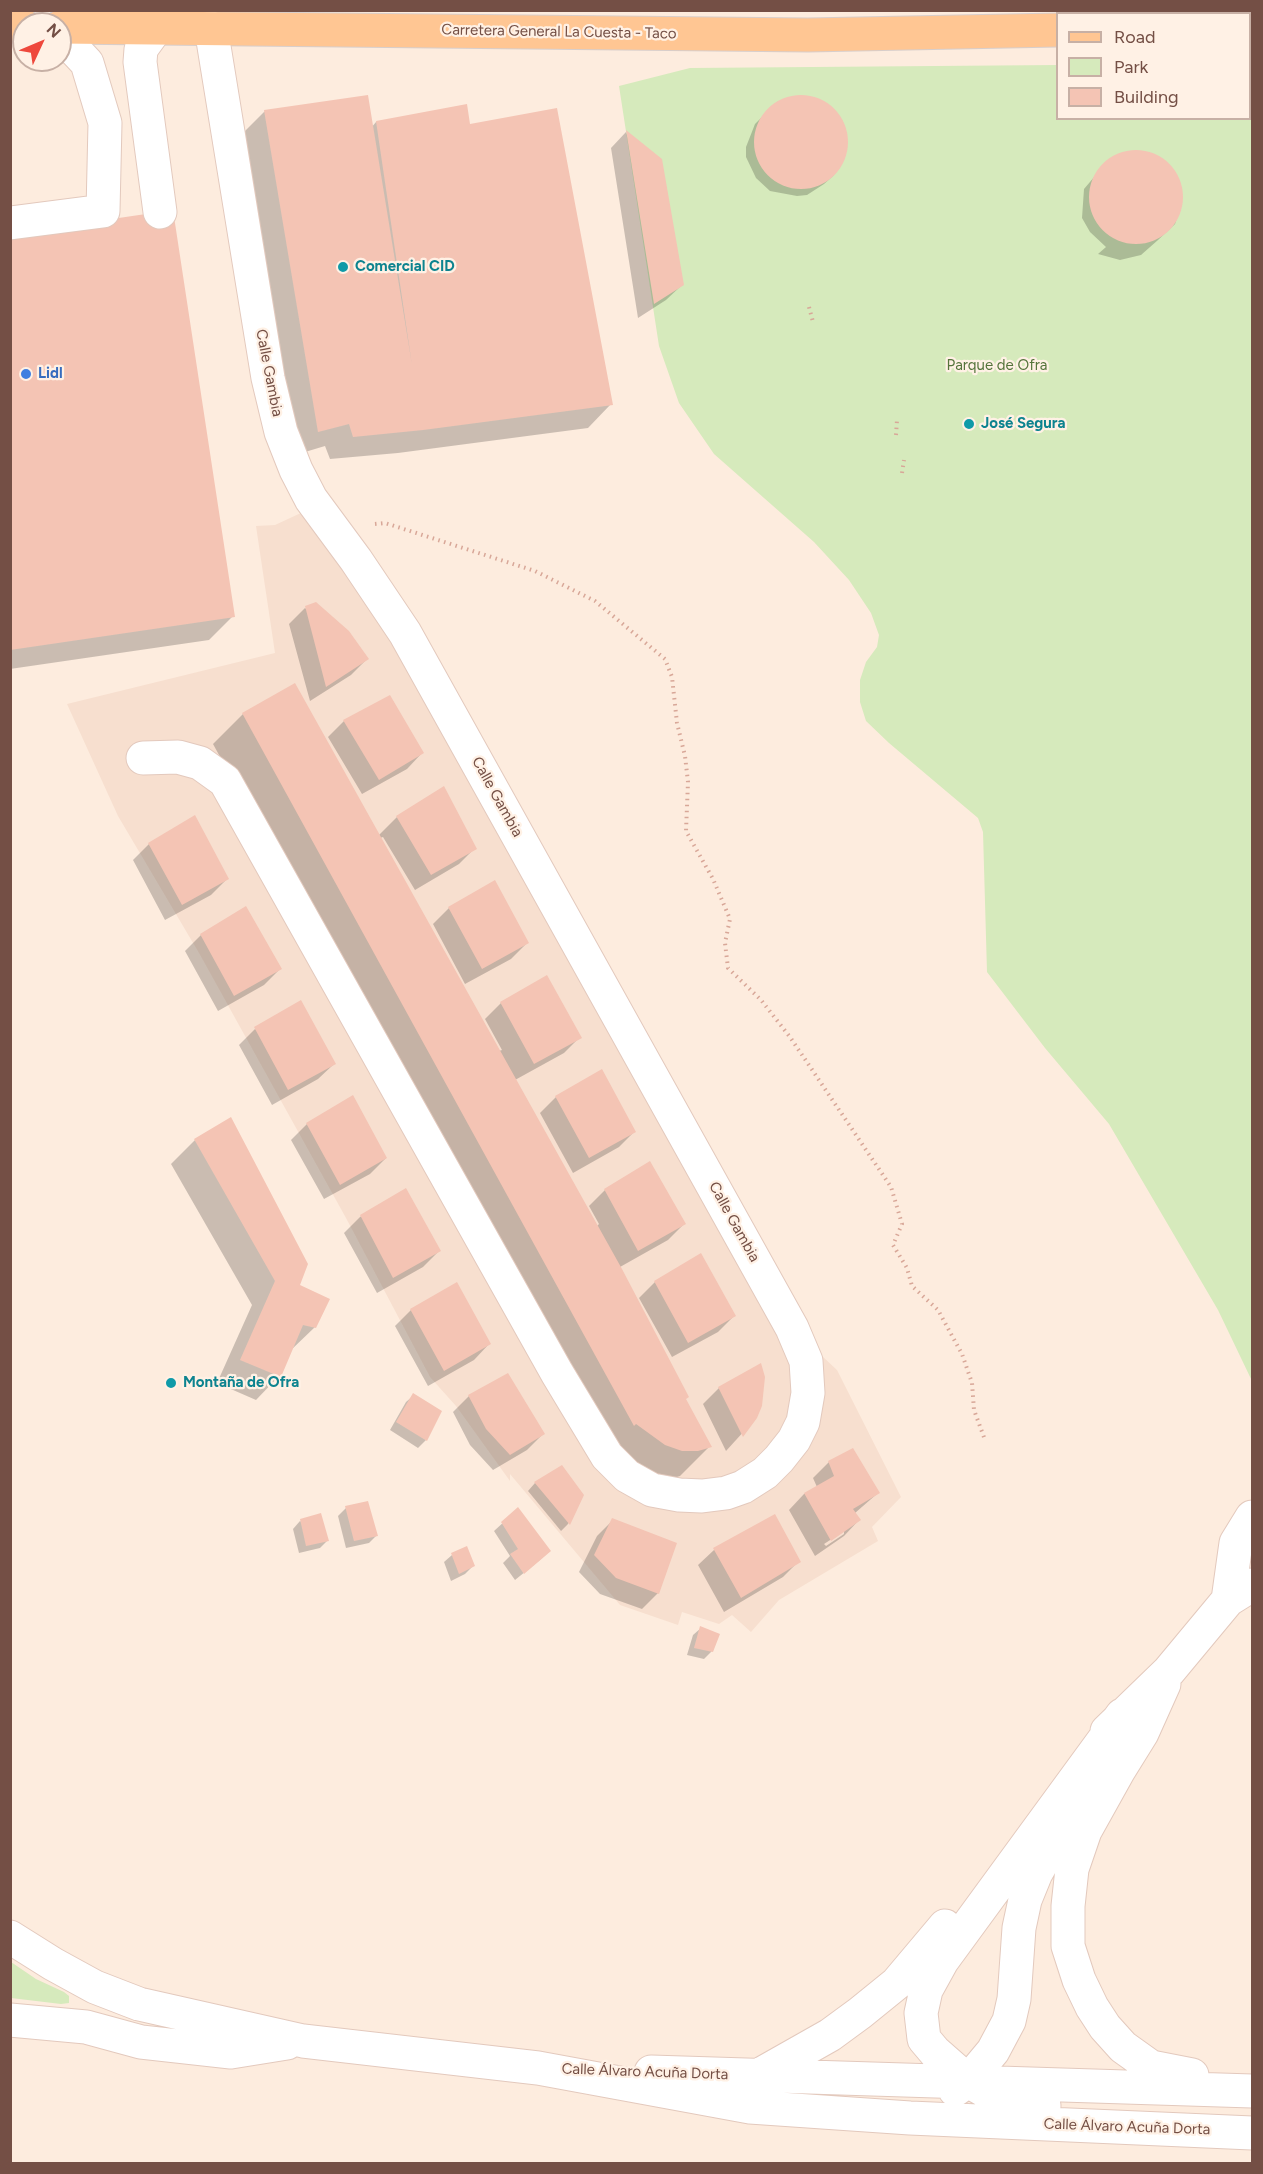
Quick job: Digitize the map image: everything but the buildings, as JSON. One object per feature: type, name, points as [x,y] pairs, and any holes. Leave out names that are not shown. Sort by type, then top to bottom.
[{"type":"main road","name":"Carretera General La Cuesta - Taco","points":[[72,27],[808,35],[1056,30]]},
{"type":"street","points":[[157,27],[141,49],[140,62],[160,212]]},
{"type":"street","name":"Calle Gambia","points":[[143,758],[178,757],[200,763],[225,781],[557,1373],[607,1456],[627,1476],[652,1490],[679,1495],[702,1496],[726,1493],[743,1487],[765,1473],[794,1440],[802,1422],[808,1393],[807,1361],[792,1328],[405,633],[311,499],[296,470],[281,432],[268,378],[211,28]]},
{"type":"street","points":[[10,223],[103,211],[105,123],[87,63],[72,47]]},
{"type":"street","points":[[756,2076],[785,2062],[830,2035],[897,1983],[945,1927],[1042,1799],[1122,1715],[1170,1671],[1240,1593],[1236,1543],[1252,1517]]},
{"type":"street","points":[[1170,1671],[1142,1733],[1085,1832],[1072,1869],[1068,1906],[1068,1946],[1079,1980],[1105,2027],[1123,2047],[1151,2067],[1252,2086]]},
{"type":"street","points":[[1122,1715],[942,1961],[926,1990],[921,2013],[924,2039],[935,2052],[968,2081],[1001,2100],[1050,2107],[1216,2114],[1252,2123]]},
{"type":"street","points":[[968,2081],[993,2051],[1009,2021],[1014,1999],[1019,1928],[1025,1900],[1036,1873],[1053,1843],[1119,1770]]},
{"type":"street","points":[[10,1937],[96,1987],[139,2004],[303,2041],[538,2068]]},
{"type":"street","points":[[10,2020],[86,2027],[141,2042],[231,2052],[303,2041]]},
{"type":"street","name":"Calle Álvaro Acuña Dorta","points":[[538,2068],[1252,2091]]},
{"type":"street","name":"Calle Álvaro Acuña Dorta","points":[[538,2068],[750,2107],[910,2118],[1252,2133]]},
{"type":"street","name":"Calle Álvaro Acuña Dorta","points":[[750,2107],[837,2095],[946,2098],[968,2081]]},
{"type":"path","points":[[809,307],[813,322]]},
{"type":"path","points":[[896,435],[897,420]]},
{"type":"path","points":[[902,473],[904,460]]},
{"type":"path","points":[[332,528],[385,523],[535,571],[595,602],[665,660],[672,677],[677,723],[685,756],[688,782],[686,831],[713,879],[730,919],[725,943],[728,968],[761,1000],[790,1037],[891,1187],[903,1224],[893,1245],[907,1268],[912,1286],[938,1310],[962,1354],[972,1383],[974,1410],[984,1440]]},
{"type":"shaded area","points":[[316,506],[792,1328],[837,1370],[901,1497],[872,1527],[878,1541],[779,1600],[751,1632],[732,1615],[719,1624],[682,1612],[678,1625],[620,1605],[510,1474],[510,1481],[456,1406],[430,1377],[346,1218],[199,953],[118,816],[67,704],[275,653],[256,526],[275,525]]},
{"type":"green space","name":"Parque de Ofra","points":[[1056,65],[1056,120],[1251,120],[1251,102],[1252,1381],[1218,1310],[1109,1124],[1045,1048],[987,972],[983,832],[978,818],[866,721],[860,702],[860,680],[866,662],[877,647],[879,635],[871,613],[849,580],[814,542],[714,454],[679,403],[659,346],[619,86],[690,68]]},
{"type":"green space","points":[[11,1962],[36,1979],[64,1992],[69,1996],[69,2003],[11,1998]]},
{"type":"place","name":"Comercial CID","points":[[343,267]]},
{"type":"place","name":"Lidl","points":[[26,374]]},
{"type":"place","name":"José Segura","points":[[969,424]]},
{"type":"place","name":"Montaña de Ofra","points":[[171,1383]]}]
